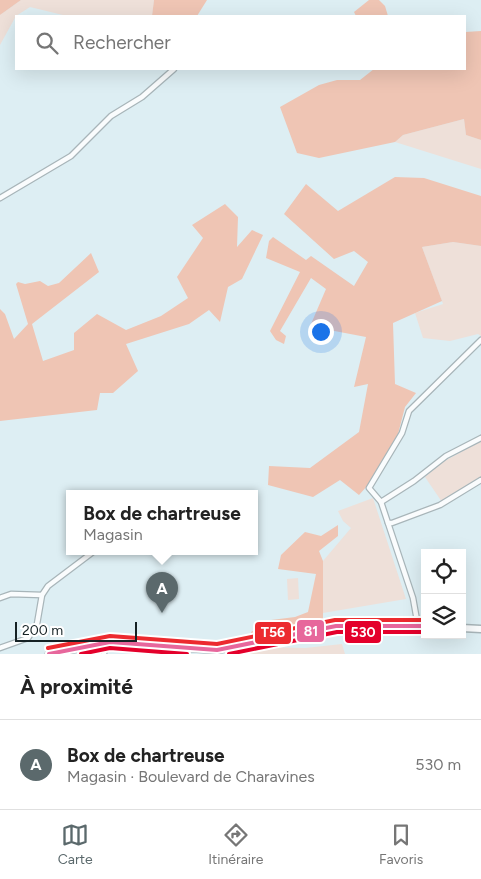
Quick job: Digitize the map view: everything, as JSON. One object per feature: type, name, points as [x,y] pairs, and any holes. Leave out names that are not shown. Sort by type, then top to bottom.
[{"type":"main road","points":[[50,654],[105,642],[217,650],[336,626],[421,626]]},
{"type":"main road","points":[[466,628],[481,630]]},
{"type":"street","points":[[0,198],[70,156],[111,116],[142,97],[173,70]]},
{"type":"street","points":[[421,623],[381,502],[370,488],[402,433],[409,411],[481,340]]},
{"type":"street","points":[[381,502],[414,481],[446,456],[481,438]]},
{"type":"street","points":[[388,523],[440,504],[481,480]]},
{"type":"street","points":[[0,648],[20,643],[34,632],[40,613],[42,595],[48,586],[89,555]]},
{"type":"street","points":[[0,598],[11,594],[42,595]]},
{"type":"street","points":[[104,654],[105,642]]},
{"type":"shaded area","points":[[0,0],[21,0],[0,15]]},
{"type":"shaded area","points":[[21,0],[154,0],[152,15],[63,15],[30,7],[15,15],[0,45],[0,15]]},
{"type":"shaded area","points":[[154,0],[207,0],[198,15],[152,15]]},
{"type":"shaded area","points":[[369,0],[379,0],[385,6],[388,15],[356,15],[354,12]]},
{"type":"shaded area","points":[[481,31],[481,140],[466,135],[464,119],[403,135],[395,142],[319,158],[297,153],[280,107],[319,85],[337,80],[360,80],[373,70],[466,70],[466,32]]},
{"type":"shaded area","points":[[464,119],[466,135],[481,140],[481,169],[395,142],[403,135]]},
{"type":"shaded area","points":[[395,177],[424,178],[481,196],[481,246],[453,242],[422,247],[442,301],[393,323],[395,384],[416,393],[405,407],[397,438],[368,485],[359,495],[340,480],[313,497],[268,485],[269,466],[310,468],[359,432],[368,384],[354,387],[366,337],[324,329],[314,332],[311,324],[326,289],[311,278],[280,331],[286,336],[284,344],[276,340],[270,331],[300,272],[266,258],[269,241],[273,237],[306,260],[311,256],[354,286],[368,262],[354,251],[334,259],[284,214],[306,184],[338,211]]},
{"type":"shaded area","points":[[225,204],[238,217],[237,247],[252,230],[263,235],[242,279],[228,287],[220,322],[209,310],[189,324],[126,344],[138,371],[113,393],[100,393],[97,410],[0,421],[0,309],[5,314],[14,339],[28,324],[16,284],[18,282],[25,284],[40,281],[48,286],[59,283],[91,253],[99,272],[32,324],[43,361],[74,350],[74,333],[97,314],[126,330],[161,316],[188,298],[177,277],[203,238],[192,225]]},
{"type":"shaded area","points":[[453,242],[481,246],[481,336],[478,334],[450,341],[423,338],[415,313],[443,304],[422,247]]},
{"type":"shaded area","points":[[481,441],[481,477],[442,502],[425,477],[441,463]]},
{"type":"shaded area","points":[[373,498],[406,599],[323,613],[323,561],[351,528],[343,521],[338,511]]},
{"type":"shaded area","points":[[338,525],[338,536],[319,551],[323,561],[323,625],[253,643],[251,632],[271,620],[295,617],[308,612],[316,574],[278,569],[281,555],[305,532],[321,536]]},
{"type":"shaded area","points":[[298,578],[299,599],[288,600],[287,579]]},
{"type":"shaded area","points":[[342,644],[345,654],[245,654],[261,647],[305,648]]},
{"type":"transit line","name":"T56","points":[[48,648],[110,636],[217,644],[335,620],[421,620]]},
{"type":"transit line","name":"81","points":[[49,654],[110,642],[217,650],[336,626],[421,626]]},
{"type":"transit line","name":"530","points":[[229,654],[337,632],[421,632]]},
{"type":"transit line","name":"530","points":[[81,654],[110,648],[187,654]]},
{"type":"place","name":"Box de chartreuse","points":[[162,613]]}]
